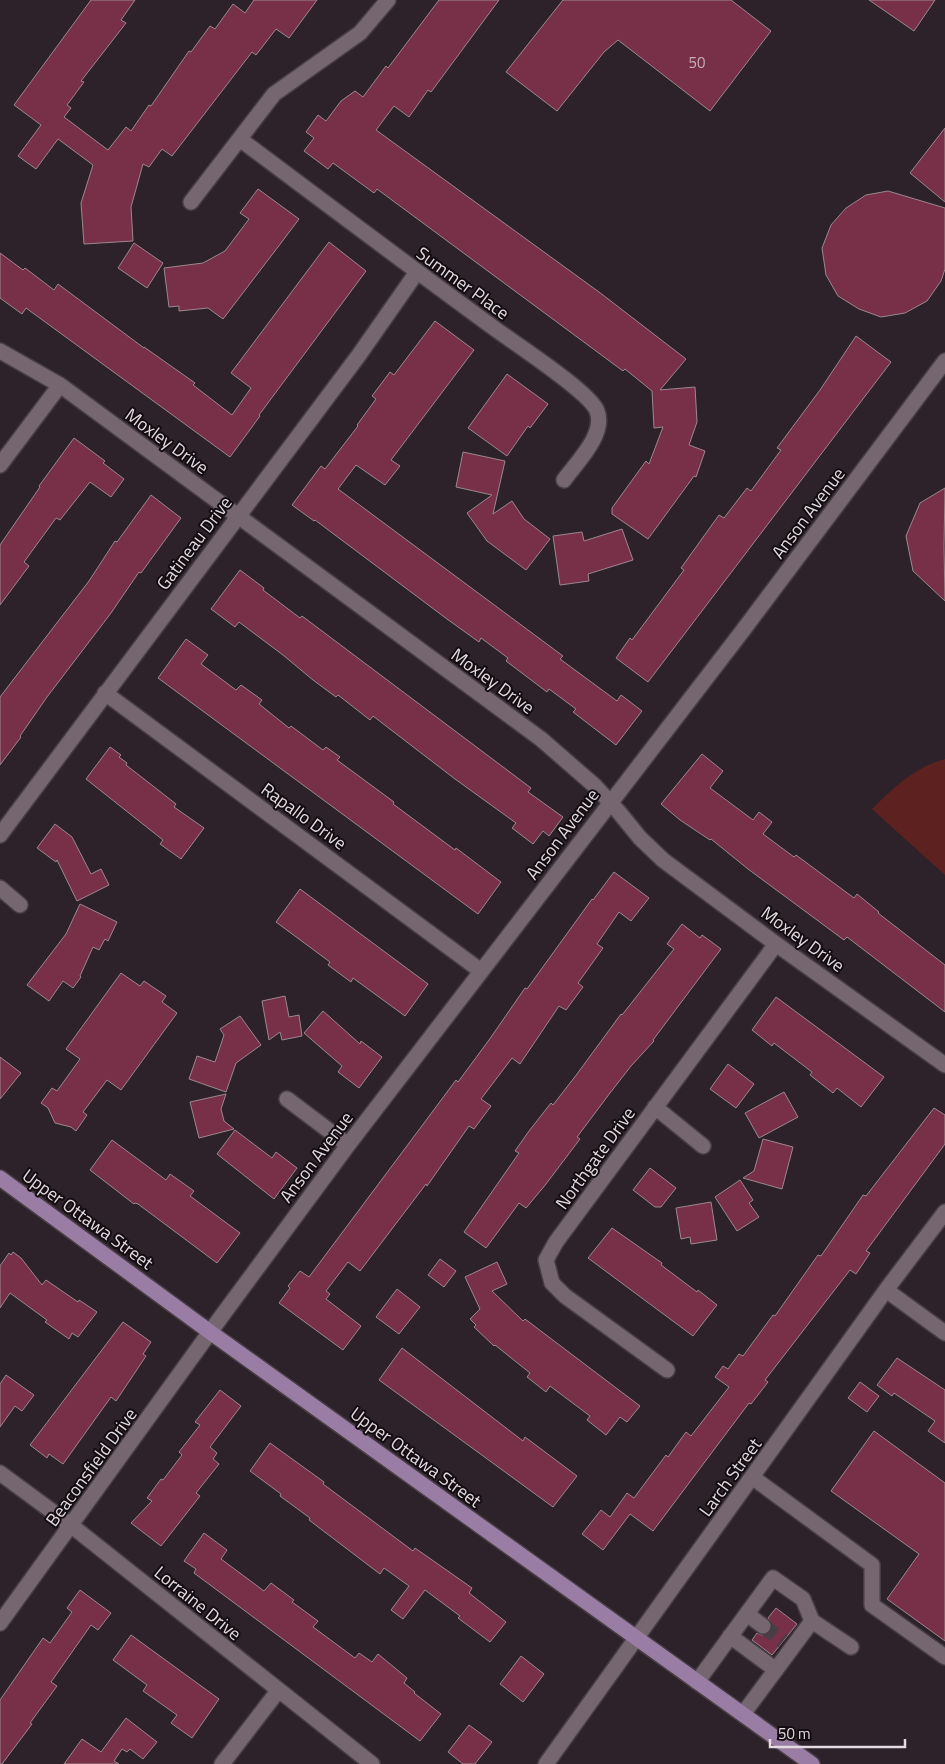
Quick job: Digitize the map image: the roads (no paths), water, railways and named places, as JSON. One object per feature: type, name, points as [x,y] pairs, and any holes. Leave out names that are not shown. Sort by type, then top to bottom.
[{"type":"main road","name":"Upper Ottawa Street","points":[[0,1178],[210,1332],[812,1764]]},
{"type":"street","points":[[191,202],[274,94],[360,33],[388,0]]},
{"type":"street","name":"Summer Place","points":[[240,140],[572,386],[594,406],[599,419],[597,436],[564,480]]},
{"type":"street","name":"Gatineau Drive","points":[[0,835],[105,692],[359,355],[417,272]]},
{"type":"street","name":"Moxley Drive","points":[[0,351],[60,385],[541,740],[595,786],[659,857],[776,944],[945,1064]]},
{"type":"street","name":"Anson Avenue","points":[[210,1332],[348,1145],[744,629],[945,361]]},
{"type":"street","points":[[0,465],[60,385]]},
{"type":"street","name":"Rapallo Drive","points":[[105,692],[481,970]]},
{"type":"street","points":[[0,888],[20,905]]},
{"type":"street","name":"Northgate Drive","points":[[667,1370],[564,1296],[552,1284],[546,1260],[556,1242],[776,944]]},
{"type":"street","points":[[287,1099],[348,1145]]},
{"type":"street","points":[[655,1107],[703,1146]]},
{"type":"street","name":"Larch Street","points":[[546,1764],[638,1639],[886,1290],[945,1212]]},
{"type":"street","points":[[886,1290],[945,1333]]},
{"type":"street","name":"Beaconsfield Drive","points":[[0,1623],[72,1526],[210,1332]]},
{"type":"street","name":"Lorraine Drive","points":[[0,1473],[72,1526],[372,1764]]},
{"type":"street","points":[[752,1477],[872,1565],[872,1605],[945,1657]]},
{"type":"street","points":[[697,1682],[773,1578],[803,1599],[812,1621],[851,1647]]},
{"type":"street","points":[[747,1614],[763,1626]]},
{"type":"street","points":[[743,1714],[776,1670],[788,1644],[812,1621]]},
{"type":"street","points":[[730,1636],[776,1670]]},
{"type":"street","points":[[222,1764],[278,1691]]},
{"type":"tunnel","points":[[763,1626],[783,1641]]}]
